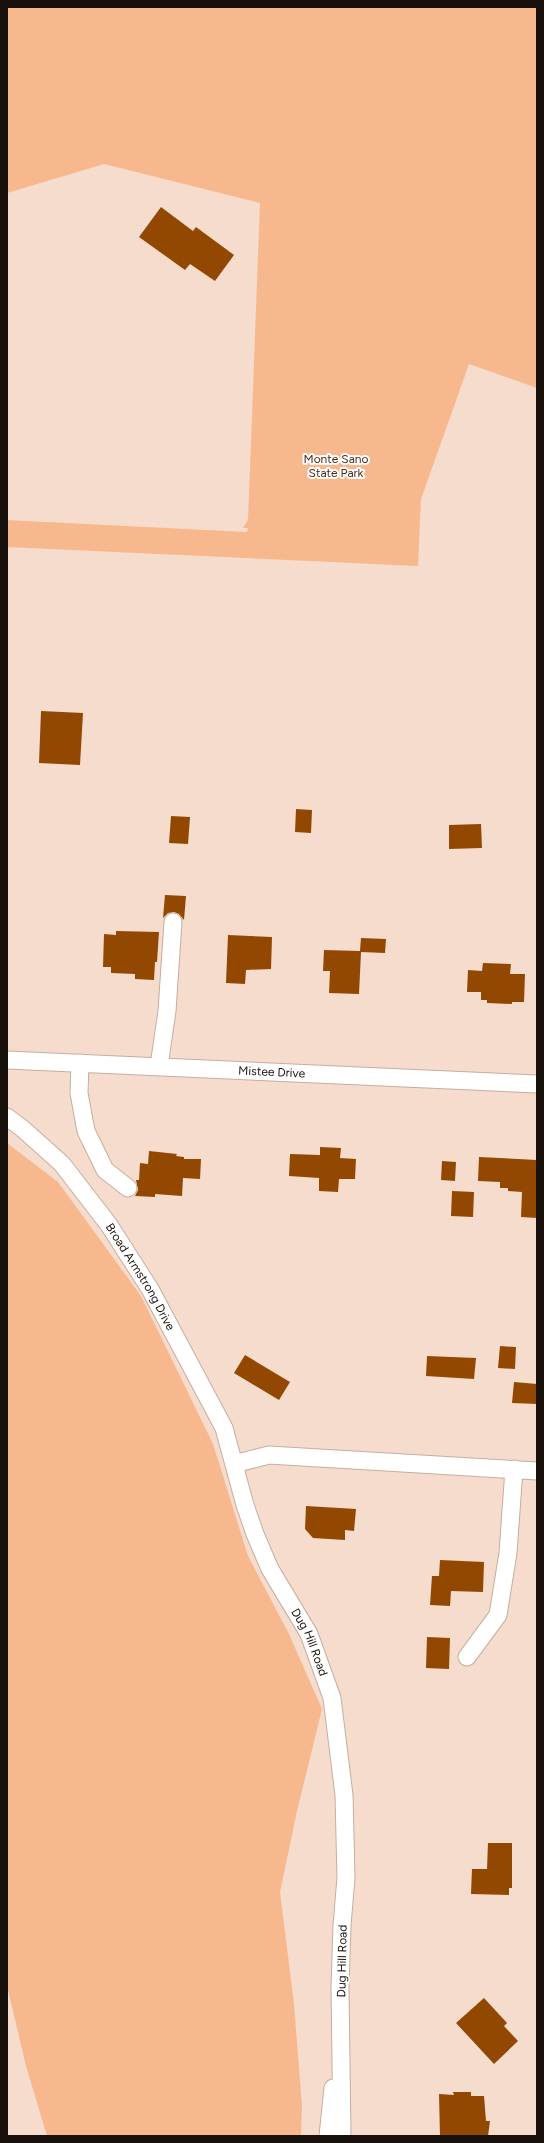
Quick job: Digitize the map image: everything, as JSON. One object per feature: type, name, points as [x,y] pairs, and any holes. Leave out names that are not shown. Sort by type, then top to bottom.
[{"type":"street","points":[[159,1066],[167,1011],[173,922]]},
{"type":"street","name":"Mistee Drive","points":[[7,1060],[537,1084]]},
{"type":"street","points":[[80,1063],[79,1093],[86,1131],[105,1170],[128,1188]]},
{"type":"street","name":"Broad Armstrong Drive","points":[[7,1117],[23,1129],[62,1164],[109,1225],[150,1289],[224,1428],[234,1464]]},
{"type":"street","points":[[234,1464],[269,1455],[537,1471]]},
{"type":"street","name":"Dug Hill Road","points":[[234,1464],[255,1534],[270,1569],[309,1634],[332,1698],[344,1795],[345,1833],[346,1878],[342,1926],[342,2136]]},
{"type":"street","points":[[467,1657],[498,1615],[508,1553],[514,1469]]},
{"type":"street","points":[[328,2136],[342,2018]]},
{"type":"green space","name":"Monte Sano State Park","points":[[7,7],[537,7],[537,388],[469,364],[421,499],[418,566],[7,547],[7,520],[247,532],[248,528],[243,528],[248,520],[260,203],[104,164],[7,193]]},
{"type":"green space","points":[[7,1143],[58,1182],[141,1296],[213,1444],[248,1556],[289,1634],[322,1709],[297,1811],[280,1892],[294,2004],[302,2106],[301,2136],[47,2136],[26,2066],[7,1986]]},
{"type":"building","points":[[161,207],[193,231],[196,227],[234,255],[215,281],[190,264],[185,270],[139,237]]},
{"type":"building","points":[[41,711],[83,713],[80,765],[39,763]]},
{"type":"building","points":[[296,809],[312,810],[311,833],[295,832]]},
{"type":"building","points":[[171,816],[190,817],[188,844],[169,843]]},
{"type":"building","points":[[481,824],[482,848],[449,849],[449,825]]},
{"type":"building","points":[[165,895],[186,896],[184,920],[179,914],[174,912],[168,913],[163,918]]},
{"type":"building","points":[[116,931],[159,932],[154,980],[135,979],[135,974],[111,973],[111,967],[103,967],[104,934],[116,935]]},
{"type":"building","points":[[228,935],[272,937],[271,969],[246,970],[245,984],[226,983]]},
{"type":"building","points":[[361,938],[386,939],[385,953],[361,952],[359,994],[329,993],[330,971],[323,971],[324,950],[360,951]]},
{"type":"building","points":[[483,963],[511,964],[510,974],[525,974],[524,1002],[512,1002],[512,1004],[487,1003],[487,1000],[481,1000],[481,992],[467,992],[468,970],[482,971]]},
{"type":"building","points":[[320,1147],[341,1148],[340,1158],[356,1159],[355,1179],[339,1179],[338,1192],[319,1191],[319,1178],[289,1176],[290,1154],[320,1155]]},
{"type":"building","points":[[149,1151],[177,1154],[176,1156],[184,1157],[184,1159],[201,1159],[200,1179],[183,1178],[182,1196],[155,1194],[155,1197],[135,1196],[138,1190],[136,1180],[139,1180],[140,1163],[148,1164]]},
{"type":"building","points":[[479,1157],[537,1160],[537,1218],[521,1217],[522,1192],[508,1191],[508,1188],[500,1188],[500,1182],[478,1181]]},
{"type":"building","points":[[442,1161],[456,1162],[455,1181],[441,1180]]},
{"type":"building","points":[[452,1191],[474,1192],[473,1217],[451,1216]]},
{"type":"building","points":[[500,1346],[516,1347],[515,1369],[498,1368]]},
{"type":"building","points":[[245,1355],[290,1382],[279,1400],[234,1373]]},
{"type":"building","points":[[427,1356],[476,1358],[474,1379],[426,1376]]},
{"type":"building","points":[[514,1382],[537,1384],[537,1404],[512,1403]]},
{"type":"building","points":[[306,1506],[356,1509],[354,1531],[345,1530],[345,1540],[313,1538],[305,1529]]},
{"type":"building","points":[[440,1560],[484,1562],[483,1592],[451,1591],[450,1606],[430,1605],[432,1576],[439,1576]]},
{"type":"building","points":[[427,1637],[450,1638],[449,1669],[426,1668]]},
{"type":"building","points":[[488,1843],[512,1843],[512,1888],[509,1888],[509,1895],[471,1894],[472,1869],[487,1869]]},
{"type":"building","points":[[484,1998],[507,2023],[504,2026],[518,2041],[494,2064],[456,2023]]},
{"type":"building","points":[[453,2092],[471,2092],[471,2096],[484,2096],[486,2121],[490,2121],[488,2136],[440,2136],[439,2094],[454,2095]]}]
